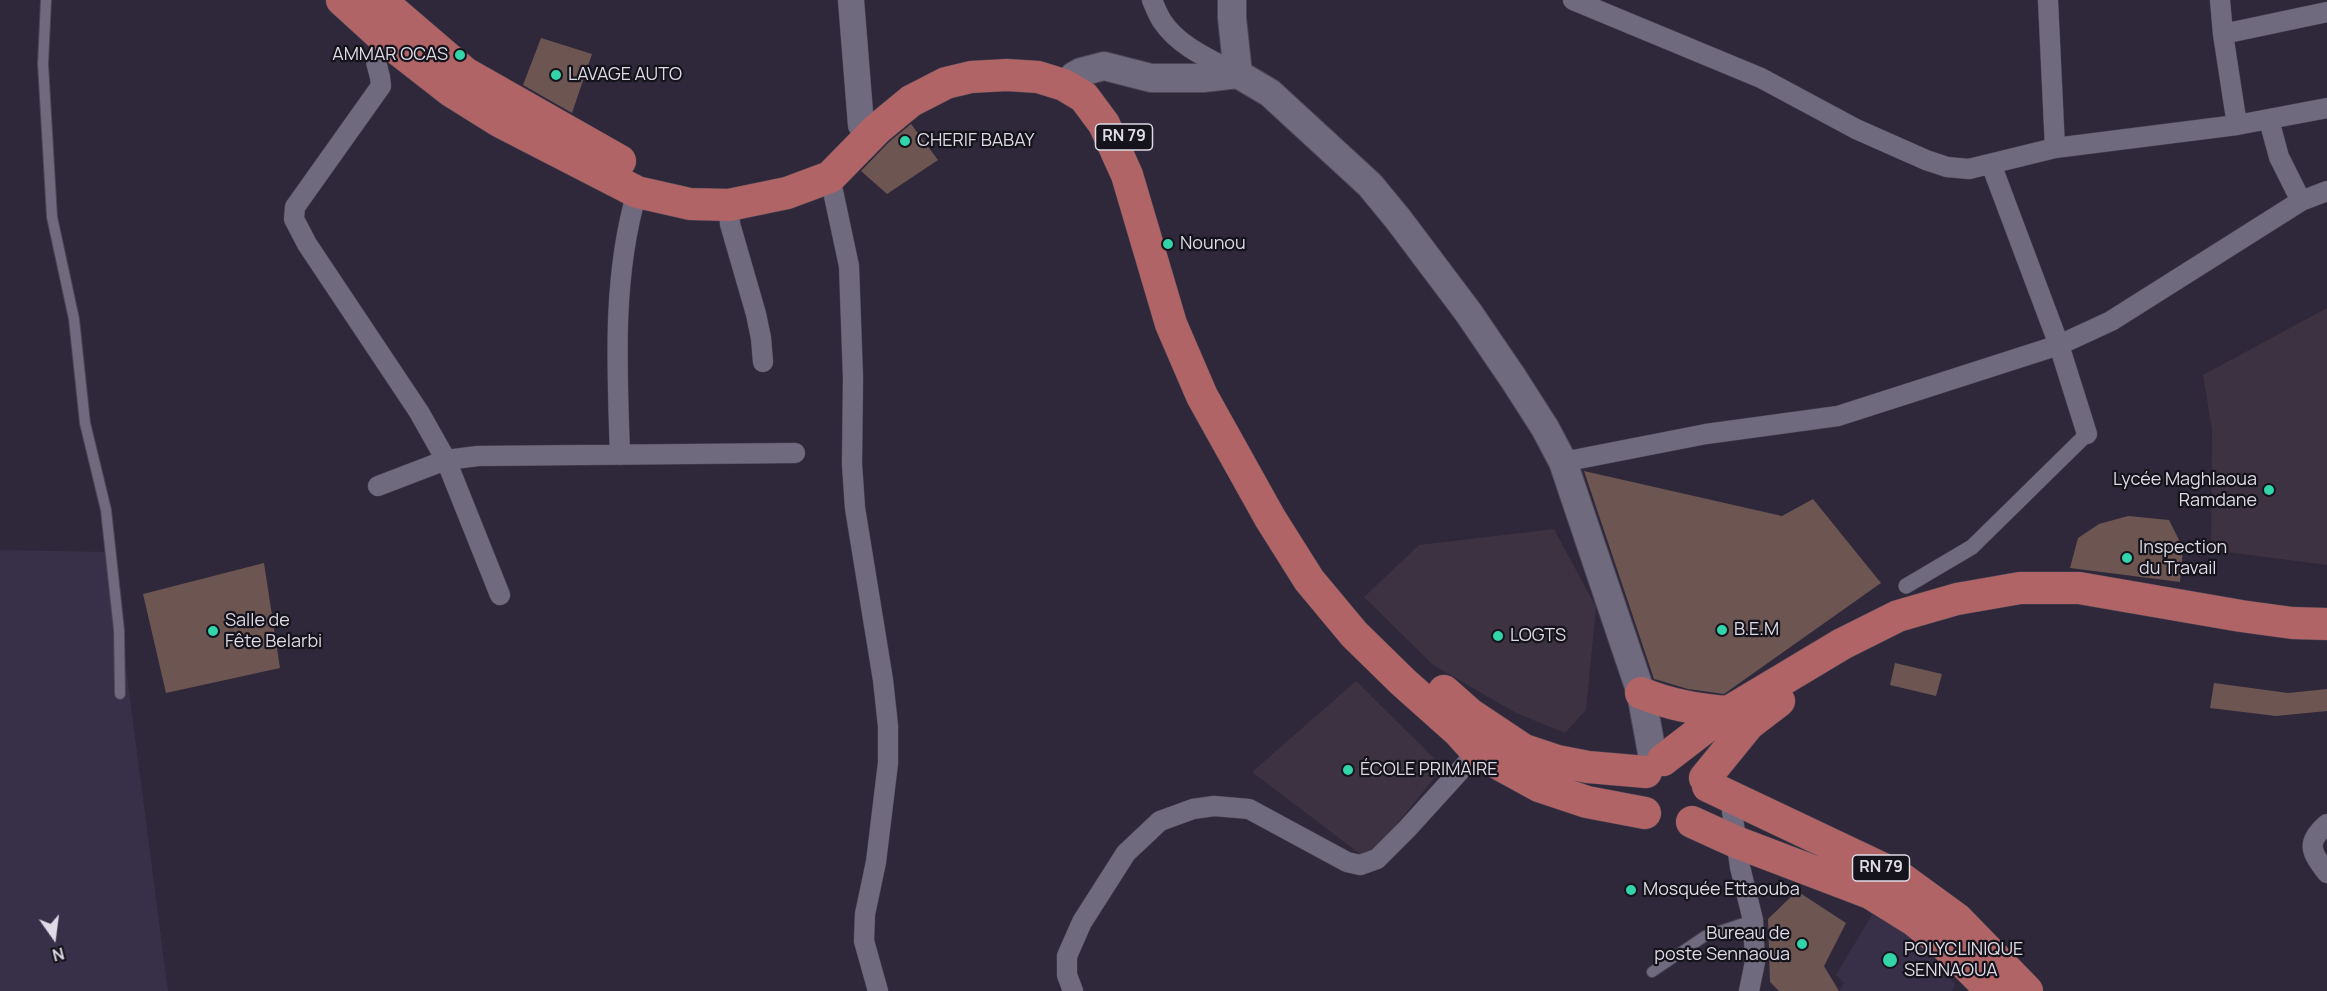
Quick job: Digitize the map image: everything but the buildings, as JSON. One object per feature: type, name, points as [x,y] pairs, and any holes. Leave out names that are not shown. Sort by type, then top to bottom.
[{"type":"main road","points":[[342,0],[387,41],[451,91],[499,122],[638,192],[690,204],[729,205],[787,193],[830,177],[877,129],[911,101],[946,83],[972,77],[1007,75],[1038,77],[1064,85],[1084,98],[1104,124],[1127,176],[1171,324],[1202,396],[1270,518],[1309,580],[1354,634],[1403,682],[1458,730],[1483,739],[1539,786],[1587,802],[1645,813]]},
{"type":"main road","name":"RN 79","points":[[380,0],[465,73],[637,171],[665,182],[725,189],[752,188],[808,173],[907,87],[939,67],[975,58],[1010,58],[1044,62],[1074,76],[1101,96],[1117,122],[1138,170],[1192,333],[1236,432],[1319,567],[1354,607],[1408,660],[1470,714],[1483,739],[1557,761],[1588,767],[1654,765]]},
{"type":"main road","points":[[1232,0],[1238,74]]},
{"type":"main road","points":[[1074,76],[1104,66],[1151,78],[1203,78],[1238,74],[1270,93],[1370,185],[1468,312],[1545,428],[1563,462],[1641,693],[1654,765]]},
{"type":"main road","points":[[2327,624],[2262,619],[2079,588],[2020,588],[1957,599],[1898,616],[1842,645],[1729,712],[1654,765],[1641,781],[1640,803],[1645,813],[1663,825],[1673,827],[1692,822],[1707,803],[1749,724],[1781,699],[1842,664],[1897,639],[1966,618],[2030,606],[2087,607],[2272,639],[2327,642]]},
{"type":"main road","points":[[1641,693],[1660,701],[1698,710],[1729,712]]},
{"type":"main road","points":[[1654,765],[1673,758],[1692,763],[1714,787]]},
{"type":"main road","name":"RN 79","points":[[1714,787],[1898,876],[1957,919],[2027,991]]},
{"type":"main road","name":"RN 79","points":[[1692,822],[1736,842],[1870,893],[1915,921],[1952,951],[1992,991]]},
{"type":"street","points":[[852,0],[861,125]]},
{"type":"street","points":[[1152,0],[1162,21],[1171,32],[1193,50],[1238,74]]},
{"type":"street","points":[[1573,0],[1761,78],[1856,129],[1947,167],[1969,169],[2055,148],[2237,125],[2327,108]]},
{"type":"street","points":[[2048,0],[2055,148]]},
{"type":"street","points":[[2220,0],[2237,125]]},
{"type":"street","points":[[2223,34],[2327,12]]},
{"type":"street","points":[[387,41],[376,55],[375,64],[381,86],[295,207],[294,219],[307,244],[419,412],[446,460],[500,595]]},
{"type":"street","points":[[2269,120],[2279,157],[2301,201]]},
{"type":"street","points":[[1906,586],[1972,547],[2087,434],[2059,345],[1991,164]]},
{"type":"street","points":[[830,177],[849,266],[853,367],[852,464],[855,508],[883,680],[888,726],[888,763],[876,862],[865,914],[864,941],[878,991]]},
{"type":"street","points":[[1563,462],[1706,434],[1838,416],[2059,345],[2111,321],[2301,201],[2327,191]]},
{"type":"street","points":[[620,454],[618,305],[628,224],[638,192]]},
{"type":"street","points":[[729,205],[733,233],[762,338],[763,362]]},
{"type":"street","points":[[378,486],[446,460],[478,456],[795,453]]},
{"type":"street","points":[[1073,991],[1067,975],[1067,956],[1082,922],[1126,853],[1160,821],[1193,809],[1214,806],[1249,809],[1347,862],[1360,865],[1370,863],[1407,829],[1483,739]]},
{"type":"street","points":[[1714,787],[1736,842],[1753,920],[1755,962],[1749,991]]},
{"type":"street","points":[[2327,824],[2316,833],[2312,845],[2314,856],[2327,873]]},
{"type":"lane","points":[[46,0],[43,64],[52,217],[74,319],[85,423],[106,510],[119,630],[120,694]]},
{"type":"lane","points":[[1652,972],[1705,936],[1753,920]]},
{"type":"shaded area","name":"Lycée Maghlaoua Ramdane","points":[[2327,308],[2327,565],[2211,550],[2212,430],[2203,375]]},
{"type":"shaded area","name":"LOGTS","points":[[1554,529],[1596,607],[1586,710],[1565,733],[1516,713],[1433,665],[1364,597],[1419,545]]},
{"type":"shaded area","points":[[0,550],[111,552],[168,991],[0,991]]},
{"type":"shaded area","name":"ÉCOLE PRIMAIRE","points":[[1356,681],[1443,767],[1368,860],[1252,772]]},
{"type":"shaded area","name":"POLYCLINIQUE SENNAOUA","points":[[1873,913],[1922,945],[1955,984],[1952,991],[1839,991],[1844,983],[1836,975]]},
{"type":"place","name":"AMMAR OCAS","points":[[460,55]]},
{"type":"place","name":"LAVAGE AUTO","points":[[556,75]]},
{"type":"place","name":"CHERIF BABAY","points":[[905,141]]},
{"type":"place","name":"Nounou","points":[[1168,244]]},
{"type":"place","name":"Lycée Maghlaoua Ramdane","points":[[2269,490]]},
{"type":"place","name":"Inspection du Travail","points":[[2127,558]]},
{"type":"place","name":"B.E.M","points":[[1722,630]]},
{"type":"place","name":"Salle de Fête Belarbi","points":[[213,631]]},
{"type":"place","name":"LOGTS","points":[[1498,636]]},
{"type":"place","name":"ÉCOLE PRIMAIRE","points":[[1348,770]]},
{"type":"place","name":"Mosquée Ettaouba","points":[[1631,890]]},
{"type":"place","name":"Bureau de poste Sennaoua","points":[[1802,944]]},
{"type":"place","name":"POLYCLINIQUE SENNAOUA","points":[[1890,960]]}]
